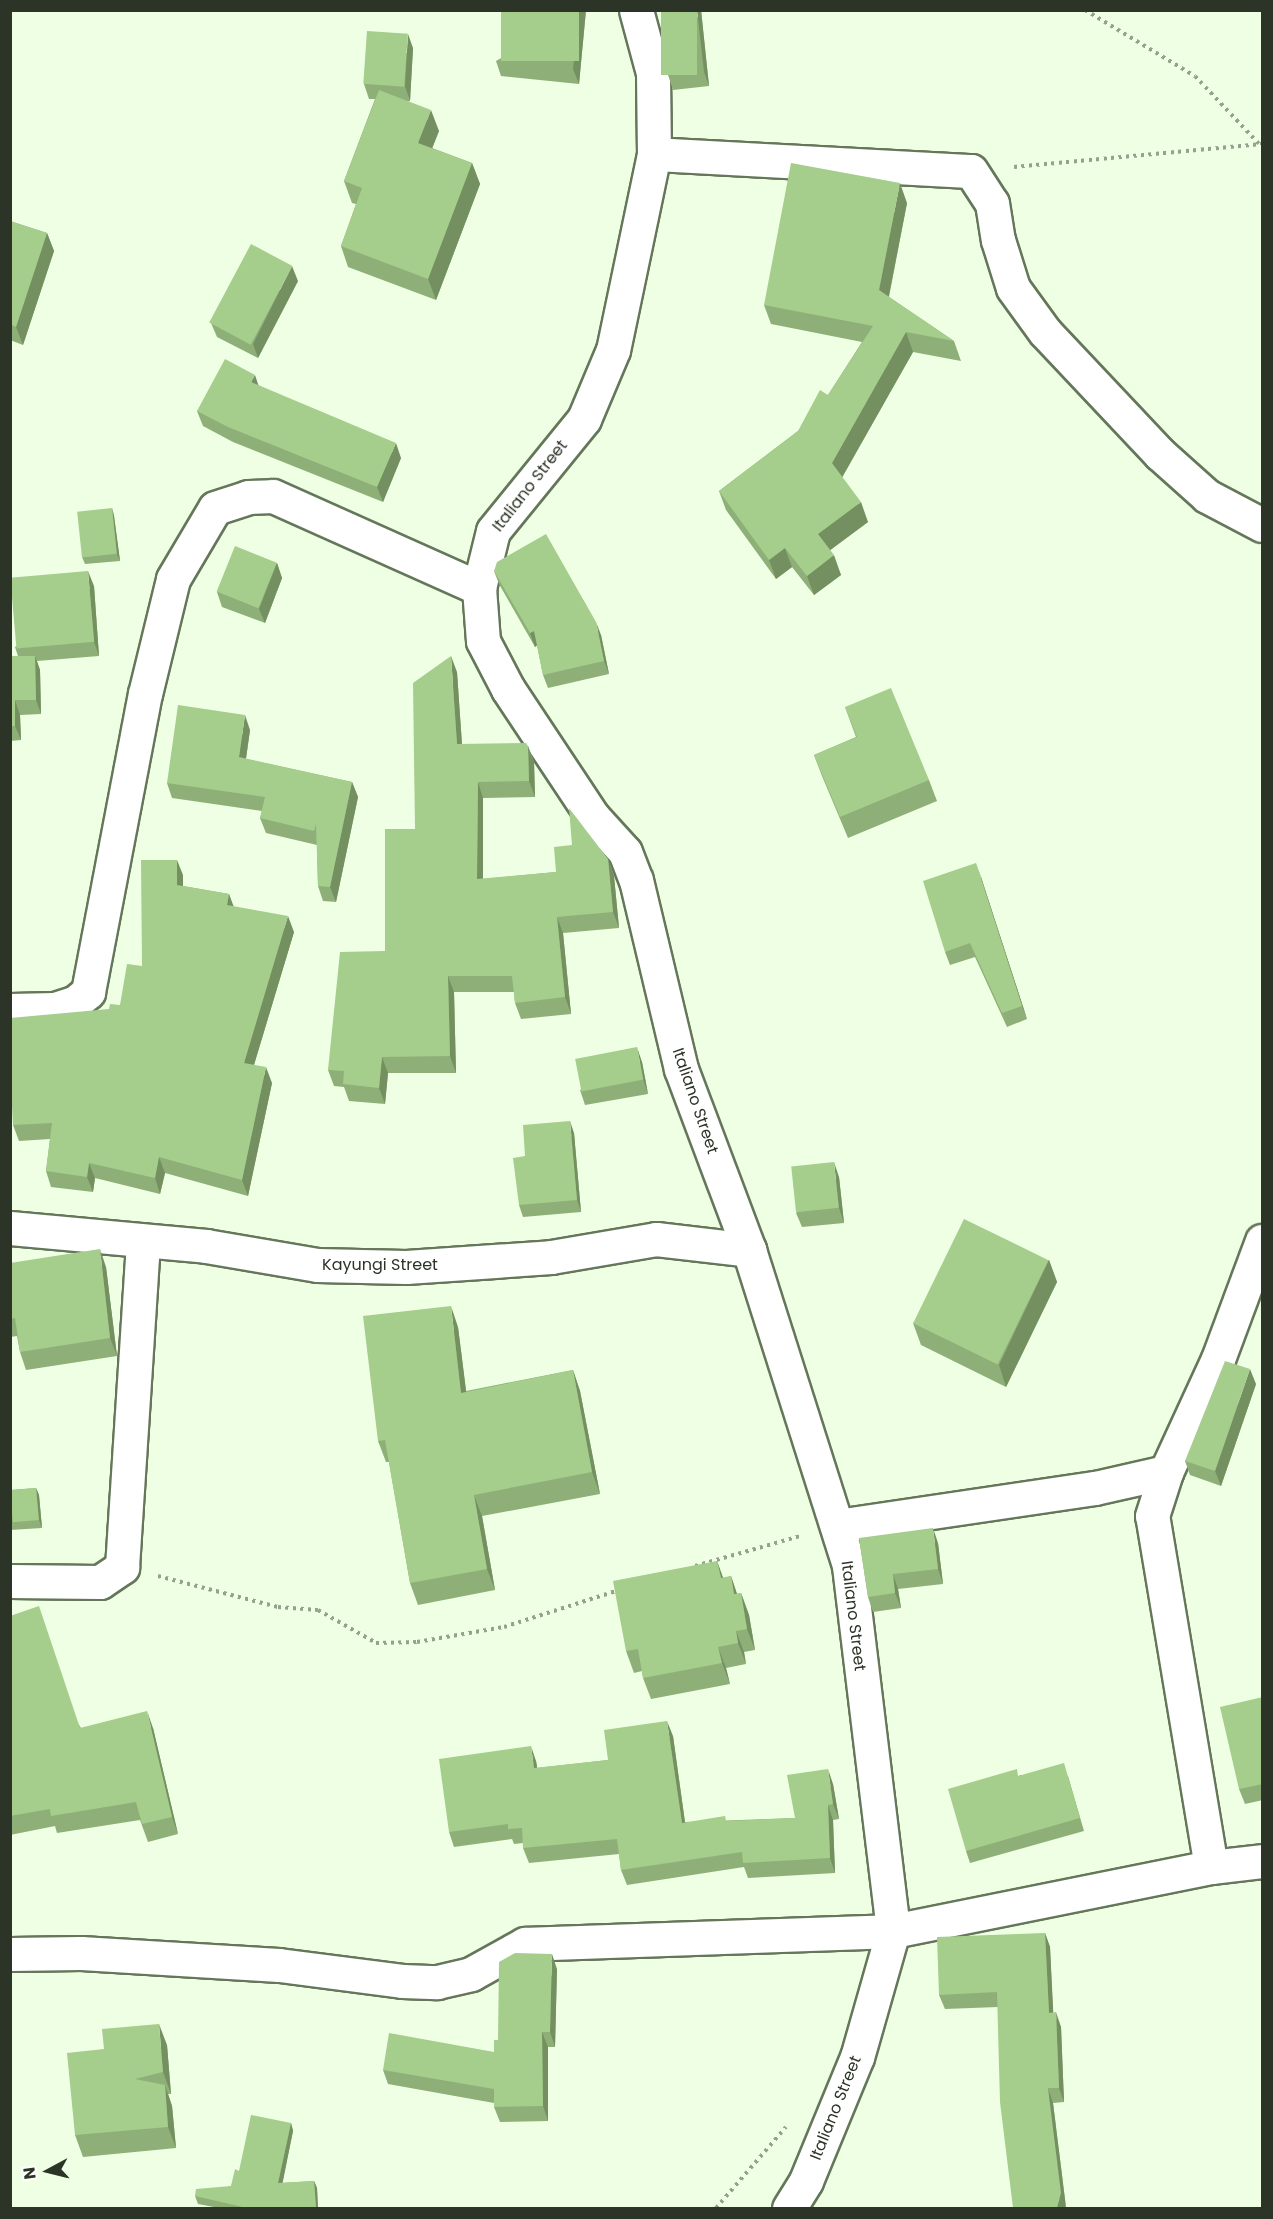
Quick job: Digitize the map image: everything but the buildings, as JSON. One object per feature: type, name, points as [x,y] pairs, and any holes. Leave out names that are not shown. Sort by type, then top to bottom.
[{"type":"street","name":"Italiano Street","points":[[636,10],[653,73],[654,154],[613,350],[584,419],[493,531],[479,588],[483,641],[507,689],[593,817],[625,852],[636,880],[681,1069],[749,1250],[849,1566],[893,1930],[857,2057],[806,2181],[789,2208]]},
{"type":"street","points":[[654,154],[971,171],[992,203],[998,240],[1013,288],[1045,332],[1160,454],[1207,496],[1263,525]]},
{"type":"street","points":[[10,1010],[55,1009],[76,1002],[88,992],[145,694],[173,579],[215,508],[248,497],[273,496],[479,588]]},
{"type":"street","name":"Kayungi Street","points":[[10,1228],[206,1246],[317,1265],[395,1267],[551,1257],[656,1239],[749,1250]]},
{"type":"street","points":[[10,1581],[100,1582],[122,1567],[143,1240]]},
{"type":"street","points":[[1211,1867],[1152,1516],[1166,1472],[1218,1359],[1263,1241]]},
{"type":"street","points":[[837,1526],[1095,1488],[1166,1472]]},
{"type":"street","points":[[10,1954],[81,1953],[279,1965],[402,1981],[437,1982],[471,1974],[525,1944],[893,1930],[1211,1867],[1263,1862]]},
{"type":"path","points":[[1085,10],[1195,76],[1261,145]]},
{"type":"path","points":[[971,171],[1168,150],[1261,145]]},
{"type":"path","points":[[690,1568],[837,1526]]},
{"type":"path","points":[[122,1567],[278,1607],[318,1610],[376,1642],[417,1642],[504,1628],[624,1588]]}]
